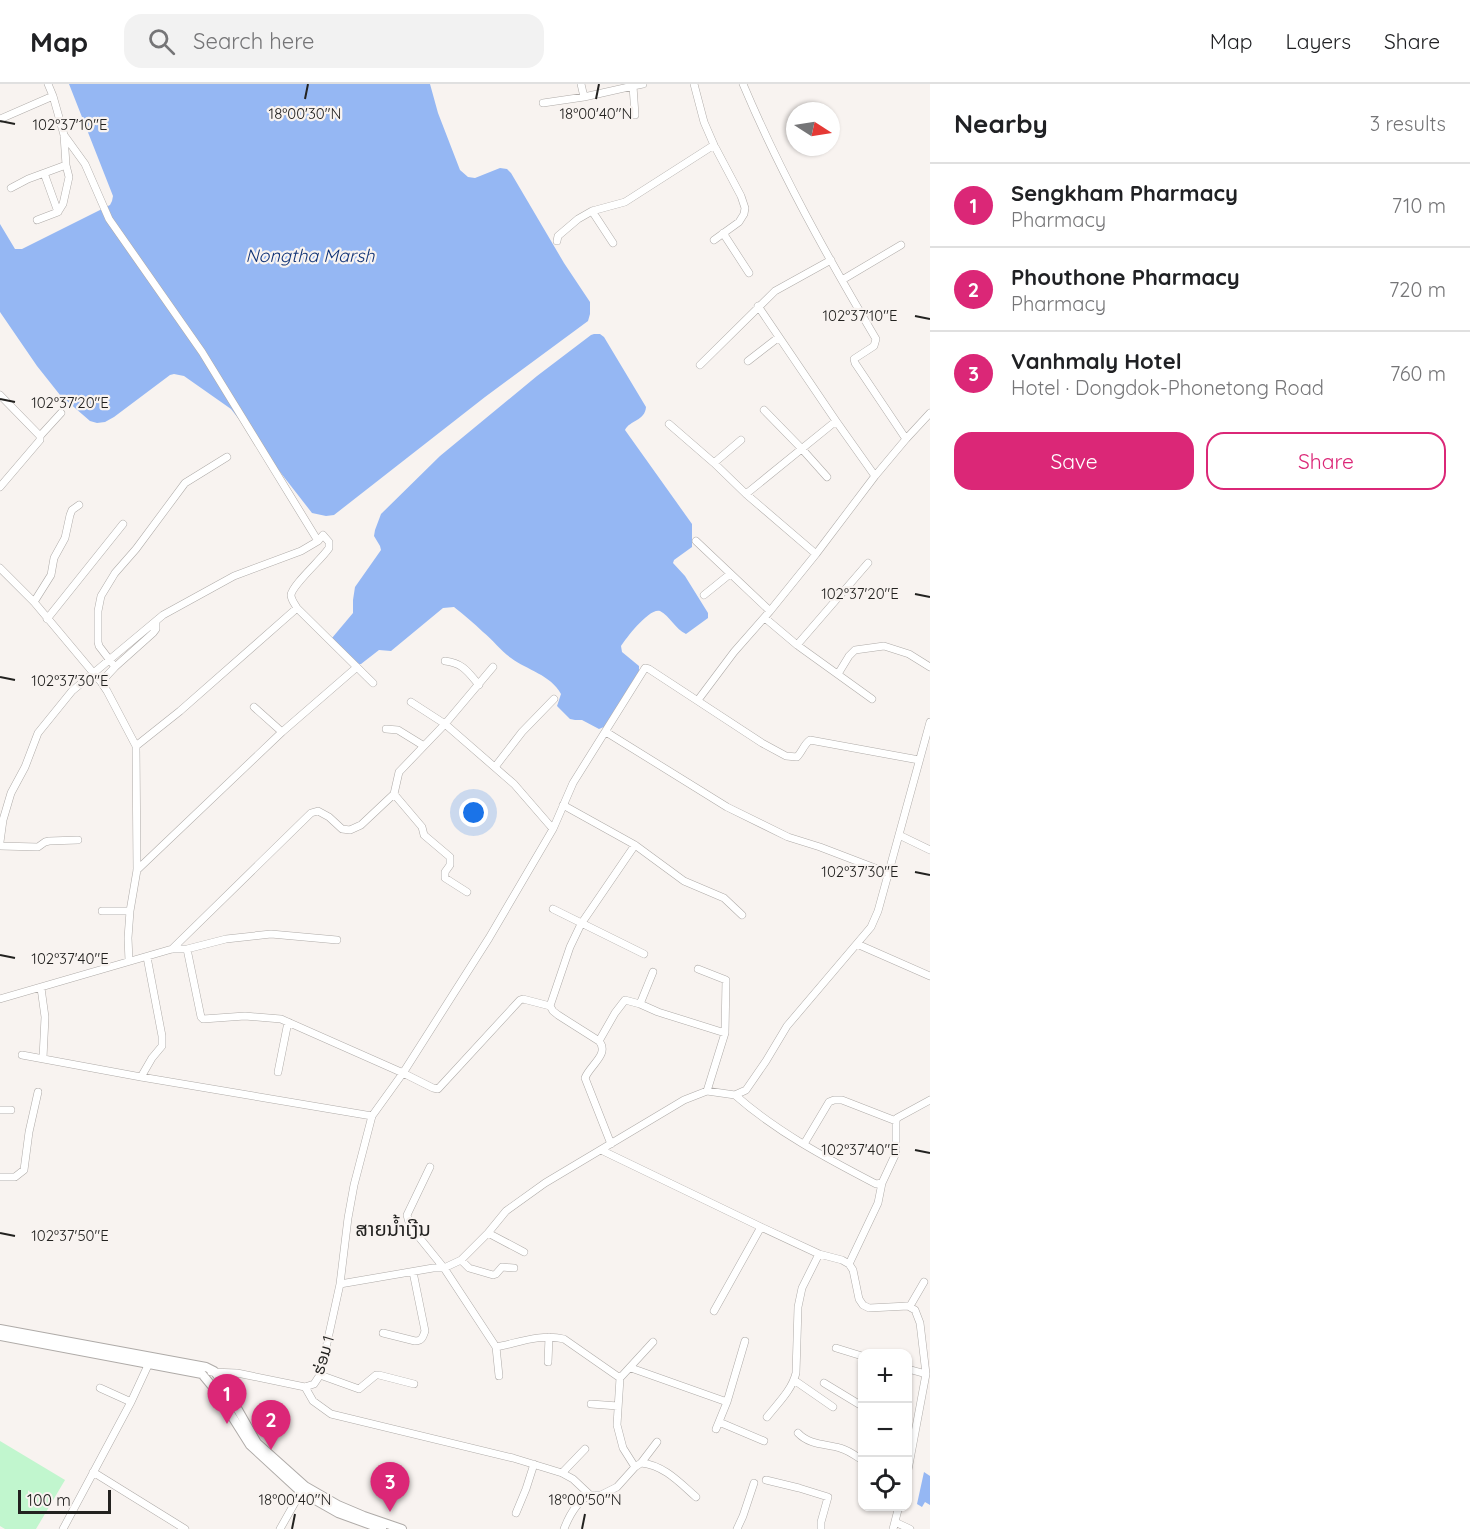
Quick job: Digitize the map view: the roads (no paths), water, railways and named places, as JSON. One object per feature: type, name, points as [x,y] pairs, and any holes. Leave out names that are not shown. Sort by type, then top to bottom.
[{"type":"main road","points":[[0,1329],[150,1360],[202,1374],[210,1382],[250,1445],[303,1489],[338,1513],[382,1529]]},
{"type":"main road","points":[[0,1336],[206,1367],[214,1371],[257,1443],[303,1489],[364,1516],[399,1528]]},
{"type":"street","points":[[37,220],[58,212],[63,204],[69,177],[64,135],[48,84]]},
{"type":"street","points":[[580,84],[584,97]]},
{"type":"street","points":[[543,103],[643,84]]},
{"type":"street","points":[[694,84],[701,112],[714,145],[745,208],[739,222],[714,240]]},
{"type":"street","points":[[743,84],[805,214],[876,339],[874,346],[854,359],[855,363],[906,439]]},
{"type":"street","points":[[633,86],[635,115]]},
{"type":"street","points":[[0,119],[53,96]]},
{"type":"street","points":[[64,135],[85,164],[109,219],[202,352],[318,541]]},
{"type":"street","points":[[557,241],[558,236],[578,219],[592,211],[625,202],[714,145]]},
{"type":"street","points":[[11,188],[66,165]]},
{"type":"street","points":[[44,173],[58,212]]},
{"type":"street","points":[[592,211],[614,243]]},
{"type":"street","points":[[723,233],[749,273]]},
{"type":"street","points":[[842,280],[901,245]]},
{"type":"street","points":[[700,365],[775,291],[831,260]]},
{"type":"street","points":[[758,306],[875,476]]},
{"type":"street","points":[[748,361],[779,337]]},
{"type":"street","points":[[0,394],[40,436]]},
{"type":"street","points":[[765,410],[827,477]]},
{"type":"street","points":[[0,487],[61,413]]},
{"type":"street","points":[[698,700],[734,652],[765,618],[816,554],[875,476],[930,413]]},
{"type":"street","points":[[746,494],[836,421]]},
{"type":"street","points":[[669,424],[816,554]]},
{"type":"street","points":[[714,463],[741,440]]},
{"type":"street","points":[[115,667],[108,660],[98,642],[98,612],[101,596],[115,573],[136,549],[185,483],[227,457]]},
{"type":"street","points":[[34,602],[51,575],[54,558],[65,538],[72,510],[79,505]]},
{"type":"street","points":[[47,619],[123,524]]},
{"type":"street","points":[[78,840],[49,841],[38,847],[0,844],[3,820],[11,793],[39,733],[72,691],[167,612],[234,576],[301,551],[318,541],[323,535],[329,542],[329,548],[299,581],[292,591],[292,600],[297,608],[374,683]]},
{"type":"street","points":[[696,541],[770,611]]},
{"type":"street","points":[[796,645],[868,563]]},
{"type":"street","points":[[0,568],[34,602],[101,682],[136,746],[137,870],[130,911],[129,961]]},
{"type":"street","points":[[704,595],[730,574]]},
{"type":"street","points":[[136,746],[180,711],[297,608]]},
{"type":"street","points":[[765,618],[796,645],[872,699]]},
{"type":"street","points":[[101,682],[153,633],[156,629],[156,621]]},
{"type":"street","points":[[838,674],[855,650],[884,646],[903,652],[930,667]]},
{"type":"street","points":[[445,661],[465,668],[479,685]]},
{"type":"street","points":[[137,870],[282,732],[357,667]]},
{"type":"street","points":[[172,949],[310,813],[318,811],[342,829],[350,830],[361,825],[393,794],[399,772],[446,724],[493,667]]},
{"type":"street","points":[[22,1055],[372,1116],[403,1073],[489,938],[552,829],[573,783],[646,668],[786,756],[797,757],[810,740],[920,760]]},
{"type":"street","points":[[495,767],[522,732],[554,699]]},
{"type":"street","points":[[411,702],[446,724],[514,784],[552,829]]},
{"type":"street","points":[[254,707],[282,732]]},
{"type":"street","points":[[340,1284],[444,1268],[461,1260],[506,1211],[545,1183],[684,1100],[707,1091],[735,1095],[746,1090],[787,1026],[871,927],[878,910],[930,722]]},
{"type":"street","points":[[386,729],[398,730],[424,746]]},
{"type":"street","points":[[606,732],[727,807],[789,837],[888,873]]},
{"type":"street","points":[[393,794],[422,827],[424,835],[450,857],[450,866],[445,872],[445,878],[467,892]]},
{"type":"street","points":[[563,806],[635,845],[684,881],[724,898],[742,915]]},
{"type":"street","points":[[899,835],[930,850]]},
{"type":"street","points":[[611,1144],[585,1078],[603,1050],[602,1044],[558,1015],[550,1005],[567,955],[581,924],[635,845]]},
{"type":"street","points":[[553,909],[644,954]]},
{"type":"street","points":[[102,911],[130,911]]},
{"type":"street","points":[[0,999],[172,949],[187,949],[226,939],[271,934],[337,940]]},
{"type":"street","points":[[857,944],[930,976]]},
{"type":"street","points":[[187,949],[203,1019],[245,1017],[288,1022],[438,1089],[520,1000],[550,1005]]},
{"type":"street","points":[[141,1077],[162,1046],[147,957]]},
{"type":"street","points":[[698,969],[726,980],[725,1033],[707,1091]]},
{"type":"street","points":[[640,1004],[653,972]]},
{"type":"street","points":[[41,988],[45,1017],[43,1058]]},
{"type":"street","points":[[598,1041],[626,1000],[725,1033]]},
{"type":"street","points":[[279,1072],[288,1022]]},
{"type":"street","points":[[0,1177],[15,1177],[24,1170],[38,1092]]},
{"type":"street","points":[[735,1095],[780,1131],[842,1167],[876,1184],[882,1183]]},
{"type":"street","points":[[804,1144],[829,1102],[834,1100],[842,1100],[896,1121]]},
{"type":"street","points":[[849,1264],[878,1203],[882,1183],[896,1153],[896,1121],[901,1115],[930,1100]]},
{"type":"street","points":[[0,1110],[12,1110]]},
{"type":"street","name":"ຮ່ອມ 1","points":[[202,1374],[214,1371],[237,1373],[305,1387],[314,1383],[320,1375],[340,1284],[354,1185],[372,1116]]},
{"type":"street","points":[[601,1150],[819,1254],[849,1264],[853,1270],[859,1299],[863,1305],[870,1308],[903,1305],[915,1310],[921,1323],[927,1378],[911,1457]]},
{"type":"street","points":[[430,1167],[407,1215],[410,1226],[444,1268],[496,1347],[500,1376]]},
{"type":"street","points":[[714,1311],[761,1227]]},
{"type":"street","points":[[488,1233],[524,1252]]},
{"type":"street","points":[[767,1417],[794,1380],[798,1306],[802,1288],[819,1254]]},
{"type":"street","points":[[461,1260],[469,1268],[493,1275],[502,1267],[514,1268]]},
{"type":"street","points":[[383,1333],[415,1341],[423,1338],[425,1331],[413,1272]]},
{"type":"street","points":[[910,1306],[924,1282]]},
{"type":"street","points":[[496,1347],[549,1337],[564,1339],[620,1378]]},
{"type":"street","points":[[548,1362],[549,1337]]},
{"type":"street","points":[[745,1341],[727,1402],[717,1426],[764,1441]]},
{"type":"street","points":[[653,1342],[620,1378],[617,1425],[621,1444],[638,1465],[655,1466],[667,1472],[696,1497]]},
{"type":"street","points":[[836,1348],[858,1355]]},
{"type":"street","points":[[63,1529],[131,1402],[150,1360]]},
{"type":"street","points":[[631,1368],[727,1402]]},
{"type":"street","points":[[912,1371],[927,1378]]},
{"type":"street","points":[[210,1382],[237,1373]]},
{"type":"street","points":[[320,1375],[358,1389],[376,1375],[414,1384]]},
{"type":"street","points":[[794,1380],[833,1407]]},
{"type":"street","points":[[824,1383],[858,1404]]},
{"type":"street","points":[[305,1387],[313,1401],[331,1414],[534,1464],[562,1473],[579,1484],[590,1495]]},
{"type":"street","points":[[100,1389],[131,1402]]},
{"type":"street","points":[[591,1404],[618,1406]]},
{"type":"street","points":[[912,1430],[916,1432]]},
{"type":"street","points":[[798,1434],[817,1444],[843,1449],[858,1458]]},
{"type":"street","points":[[564,1529],[574,1509],[586,1496],[601,1495],[617,1487],[657,1442]]},
{"type":"street","points":[[562,1473],[585,1449]]},
{"type":"street","points":[[516,1513],[534,1464]]},
{"type":"street","points":[[93,1472],[185,1529]]},
{"type":"street","points":[[766,1480],[828,1497],[821,1529]]},
{"type":"street","points":[[737,1529],[754,1483]]},
{"type":"street","points":[[280,1529],[303,1489]]},
{"type":"street","points":[[898,1511],[894,1526],[910,1529]]},
{"type":"water","name":"Nongtha Marsh","points":[[69,84],[430,84],[438,113],[460,170],[468,177],[475,178],[500,168],[507,169],[511,173],[564,263],[590,302],[588,321],[485,397],[334,515],[312,513],[231,409],[184,376],[170,375],[105,422],[90,421],[60,395],[0,312],[0,224],[15,249],[22,249],[110,205],[112,201],[113,196]]},
{"type":"water","points":[[594,334],[604,337],[646,407],[643,415],[625,430],[692,524],[692,547],[673,563],[685,576],[708,613],[708,618],[686,634],[660,611],[650,614],[639,624],[621,646],[622,652],[639,666],[639,671],[604,727],[599,729],[582,720],[570,719],[557,706],[561,694],[557,687],[507,655],[454,607],[443,608],[391,651],[379,650],[361,664],[357,664],[332,638],[353,613],[355,587],[381,550],[374,536],[381,514],[440,456],[537,376]]},
{"type":"water","points":[[924,1472],[930,1476],[930,1505],[925,1502],[922,1507],[917,1504]]},
{"type":"place","name":"Sengkham Pharmacy","points":[[227,1424]]},
{"type":"place","name":"Phouthone Pharmacy","points":[[271,1450]]},
{"type":"place","name":"Vanhmaly Hotel","points":[[390,1512]]},
{"type":"district","name":"ສາຍນ້ຳເງີນ","points":[[393,1228]]}]
